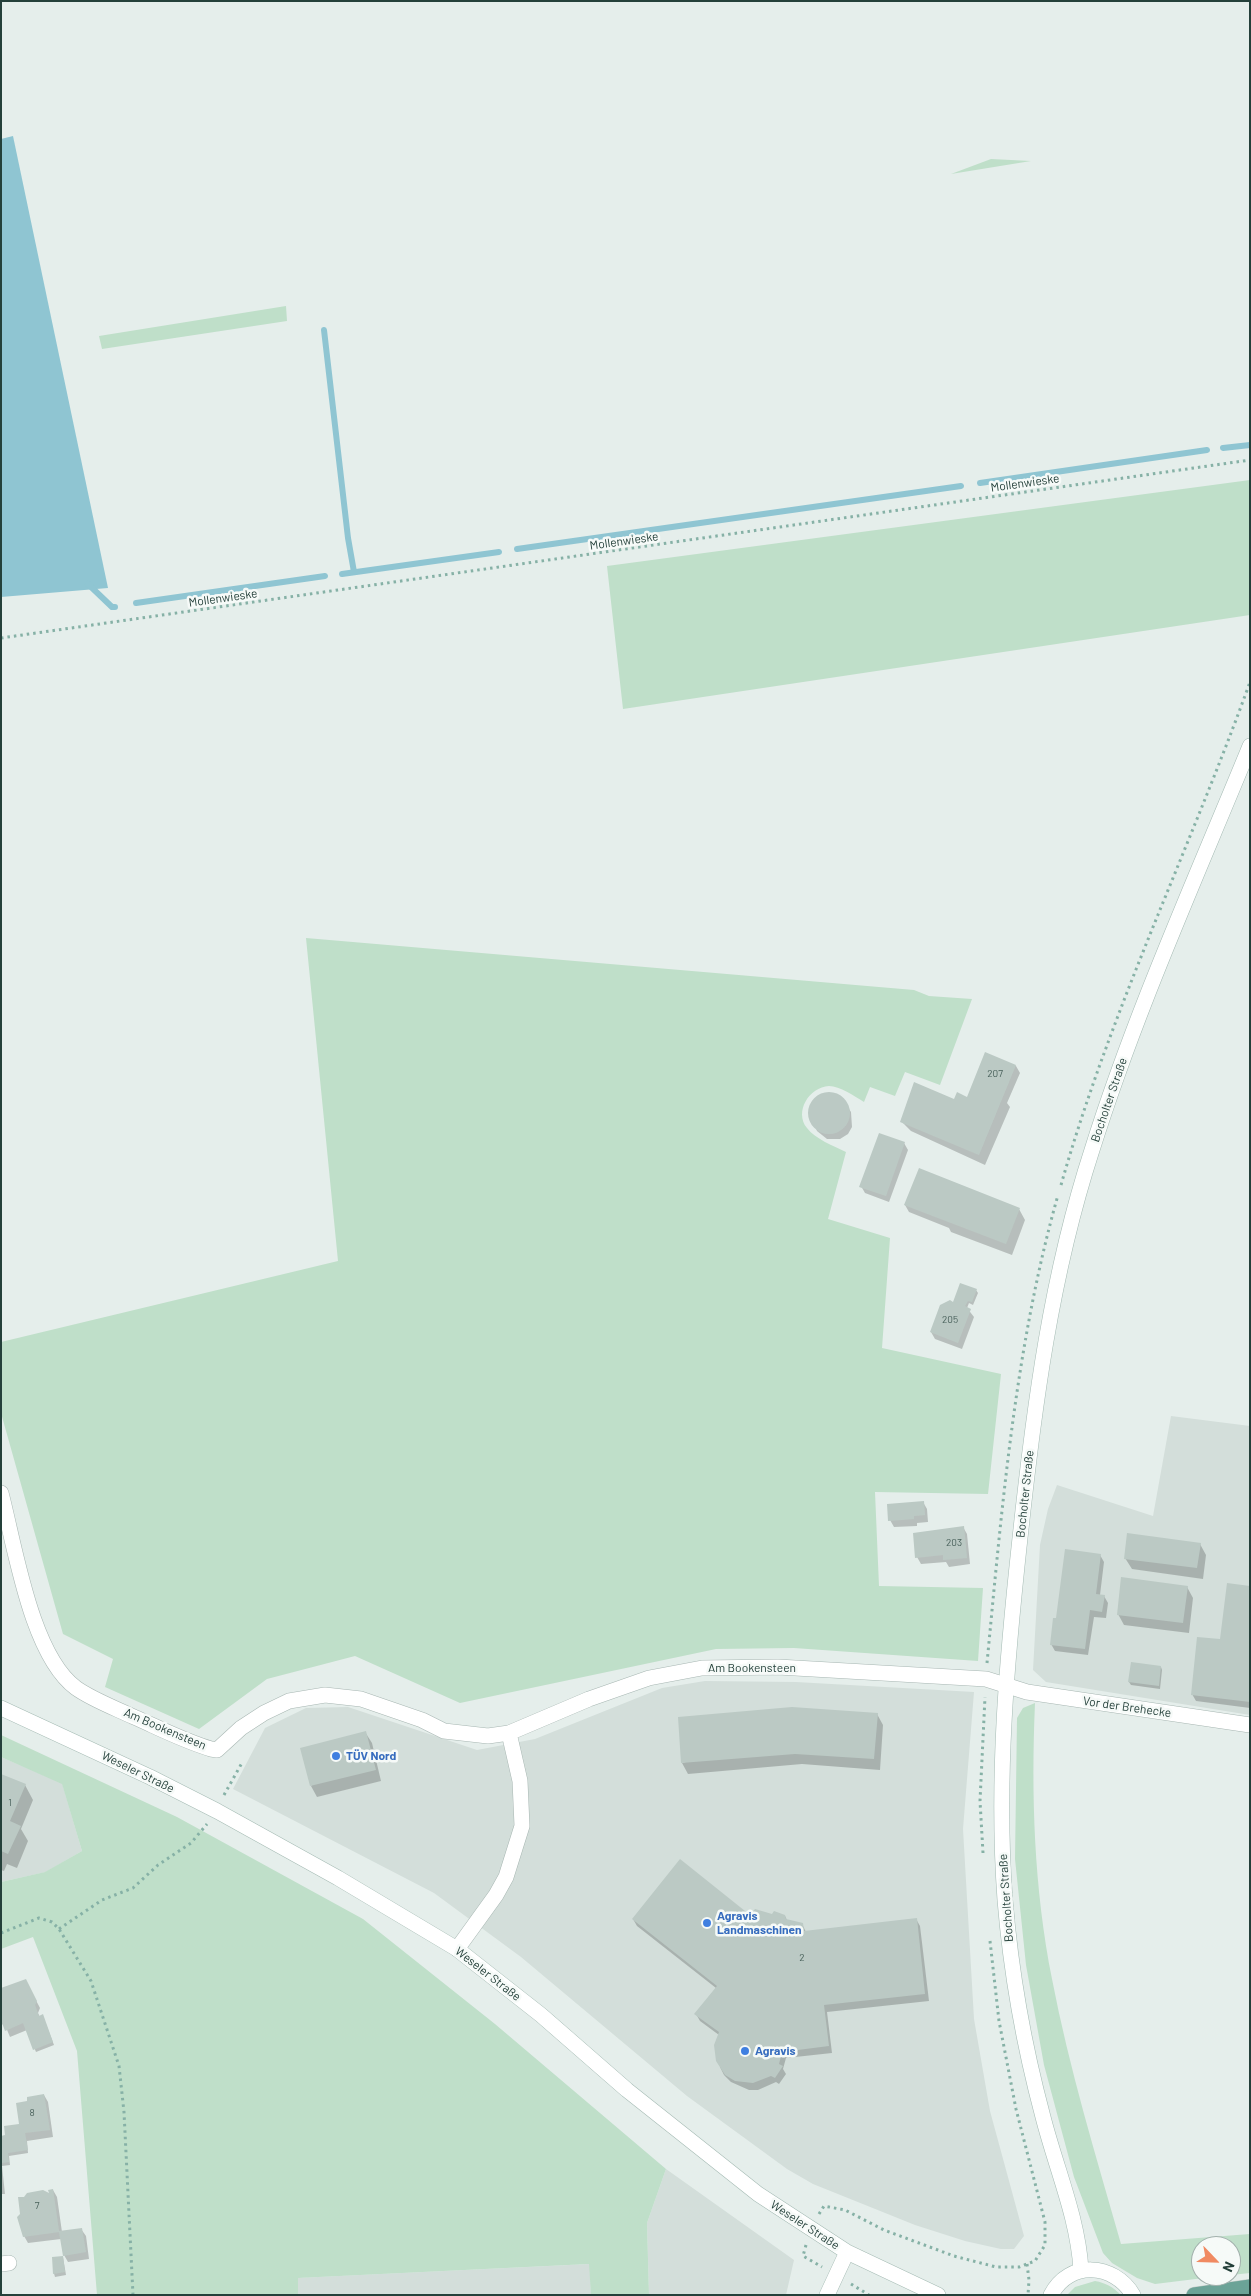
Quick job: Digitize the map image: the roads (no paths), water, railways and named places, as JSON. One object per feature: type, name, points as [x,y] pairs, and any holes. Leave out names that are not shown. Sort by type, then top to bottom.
[{"type":"main road","points":[[1194,2295],[1250,2287]]},
{"type":"street","name":"Bocholter Straße","points":[[1081,2270],[1076,2233],[1043,2117],[1023,2032],[1008,1940],[1001,1818],[1001,1770],[1015,1584],[1039,1374],[1072,1218],[1091,1151],[1123,1058],[1250,746]]},
{"type":"street","name":"Am Bookensteen","points":[[1,1492],[31,1610],[42,1643],[52,1662],[65,1678],[77,1688],[108,1704],[200,1746],[217,1750],[241,1728],[264,1713],[289,1701],[325,1695],[361,1699],[444,1731],[488,1736],[510,1733],[589,1699],[649,1678],[702,1668],[778,1667],[875,1672],[986,1679],[1006,1685]]},
{"type":"street","name":"Vor der Brehecke","points":[[1006,1685],[1027,1692],[1250,1725]]},
{"type":"street","name":"Weseler Straße","points":[[1,1708],[150,1777],[217,1811],[314,1864],[457,1949],[758,2194],[847,2252],[938,2295]]},
{"type":"street","points":[[457,1949],[491,1903],[506,1877],[522,1826],[520,1781],[510,1733]]},
{"type":"street","points":[[827,2295],[847,2252]]},
{"type":"street","points":[[1051,2295],[1054,2287],[1066,2276],[1081,2270],[1096,2269],[1111,2273],[1124,2281],[1134,2295]]},
{"type":"water","points":[[13,136],[108,588],[1,597],[1,139]]},
{"type":"waterway","points":[[324,330],[348,538],[354,572]]},
{"type":"waterway","points":[[1223,448],[1250,445]]},
{"type":"waterway","points":[[980,483],[1207,450]]},
{"type":"waterway","points":[[517,549],[961,486]]},
{"type":"waterway","points":[[342,574],[499,552]]},
{"type":"waterway","points":[[136,603],[325,576]]},
{"type":"waterway","points":[[88,584],[112,607],[115,607]]},
{"type":"place","name":"TÜV Nord","points":[[336,1756]]},
{"type":"place","name":"Agravis Landmaschinen","points":[[707,1923]]},
{"type":"place","name":"Agravis","points":[[745,2051]]}]
